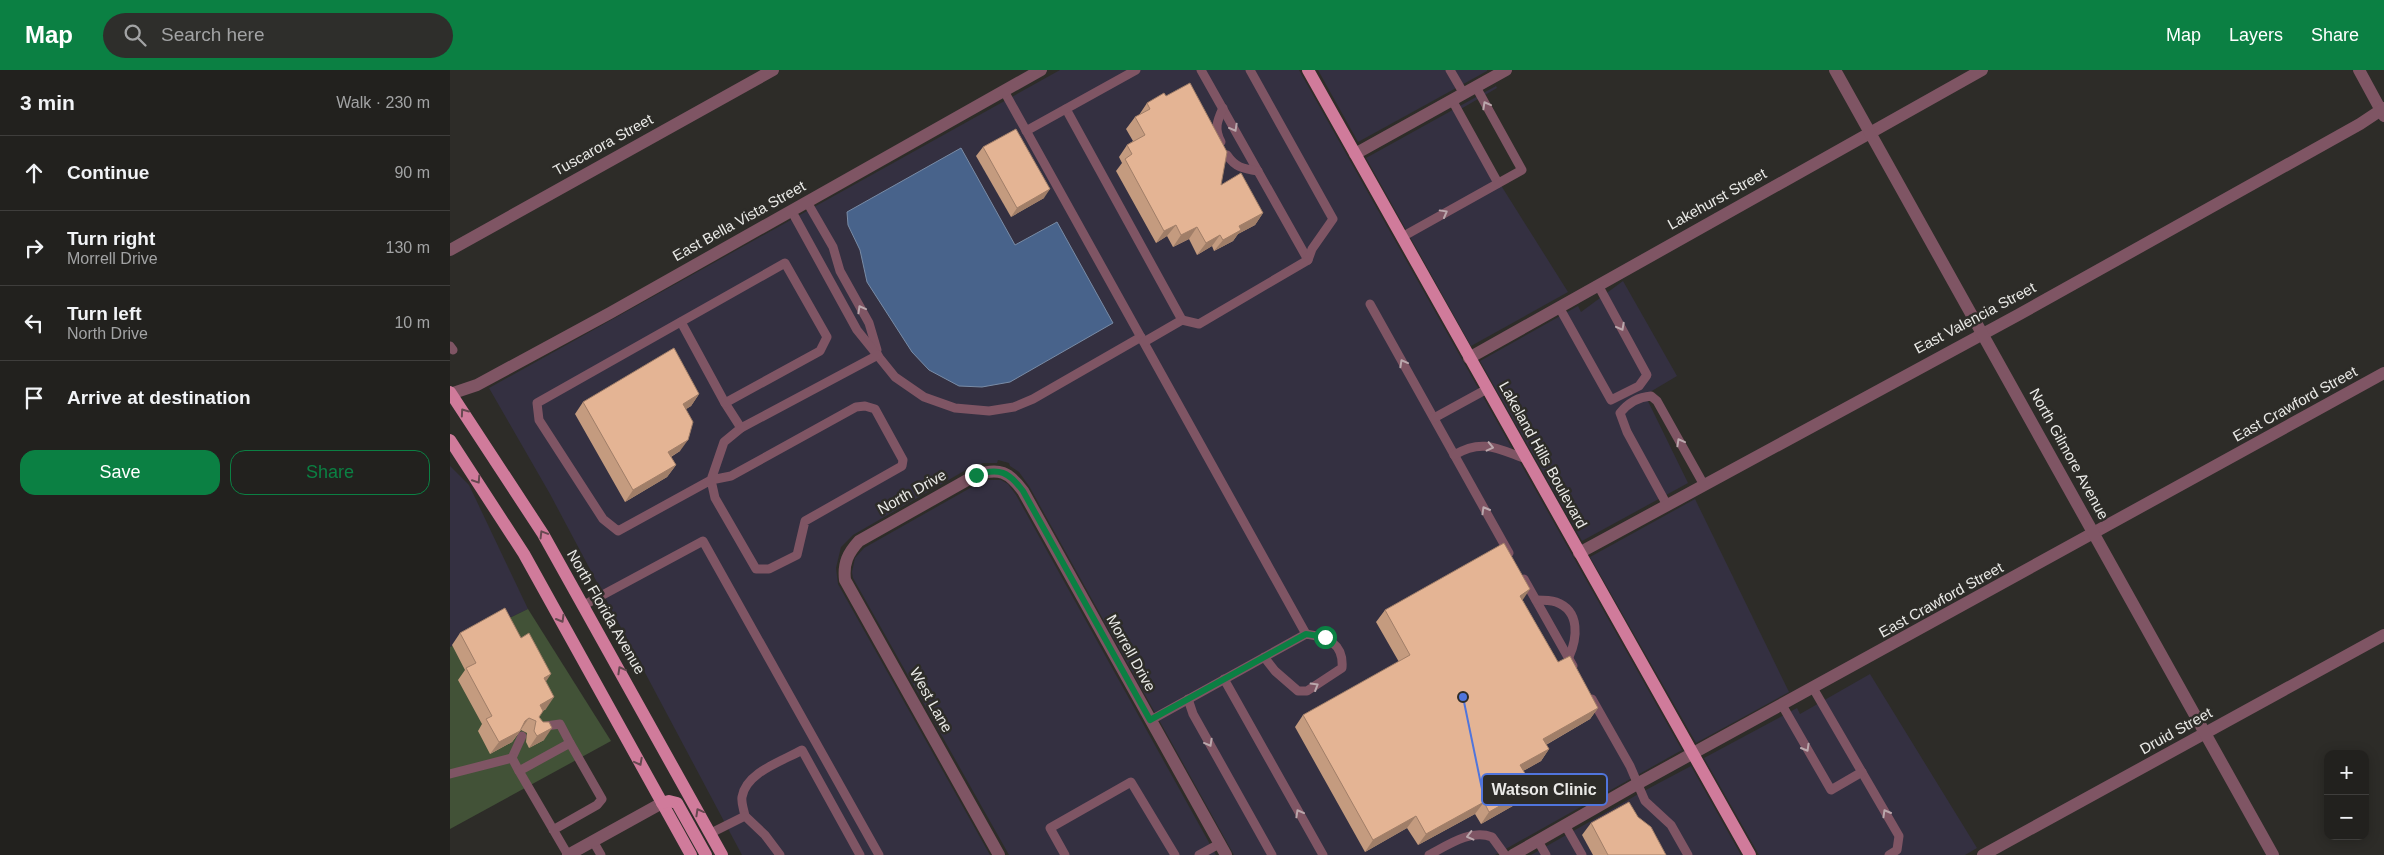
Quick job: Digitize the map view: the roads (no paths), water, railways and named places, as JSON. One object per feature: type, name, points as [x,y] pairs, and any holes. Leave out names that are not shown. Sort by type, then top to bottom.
[{"type":"main road","name":"Lakeland Hills Boulevard","points":[[1308,70],[1750,855]]},
{"type":"main road","name":"North Florida Avenue","points":[[450,393],[544,534],[722,855]]},
{"type":"main road","points":[[450,440],[533,570],[691,855]]},
{"type":"main road","points":[[662,803],[669,800],[677,803],[706,855]]},
{"type":"street","name":"Tuscarora Street","points":[[450,250],[773,70]]},
{"type":"street","name":"East Bella Vista Street","points":[[450,393],[477,385],[1041,70]]},
{"type":"street","name":"North Gilmore Avenue","points":[[1835,70],[2273,855]]},
{"type":"street","name":"Lakehurst Street","points":[[1469,358],[1982,70]]},
{"type":"street","points":[[2359,70],[2383,111]]},
{"type":"street","points":[[1355,154],[1503,71]]},
{"type":"street","name":"East Valencia Street","points":[[1579,553],[1982,332],[2018,315],[2383,111]]},
{"type":"street","name":"East Crawford Street","points":[[1513,855],[1637,784],[1782,706],[2384,373]]},
{"type":"street","name":"North Drive","points":[[847,558],[848,553],[859,541],[967,479],[986,471],[1002,472]]},
{"type":"street","name":"Morrell Drive","points":[[1002,472],[1013,477],[1023,491],[1223,849]]},
{"type":"street","name":"West Lane","points":[[847,558],[844,571],[845,580],[999,855]]},
{"type":"street","name":"Druid Street","points":[[1983,855],[2384,635]]},
{"type":"street","points":[[568,855],[662,803]]},
{"type":"lane","points":[[1026,131],[1136,70]]},
{"type":"lane","points":[[1201,70],[1308,260]]},
{"type":"lane","points":[[792,210],[857,330],[896,377],[924,397],[955,408],[989,411],[1014,407],[1033,399],[1182,320],[1198,324],[1308,260],[1312,249],[1333,219],[1250,70]]},
{"type":"lane","points":[[1450,70],[1464,94]]},
{"type":"lane","points":[[1402,237],[1522,170],[1476,87]]},
{"type":"lane","points":[[1004,91],[1306,634]]},
{"type":"lane","points":[[1452,100],[1498,183]]},
{"type":"lane","points":[[1221,142],[1216,133],[1216,123],[1222,108]]},
{"type":"lane","points":[[1066,109],[1182,320]]},
{"type":"lane","points":[[1227,155],[1234,165],[1242,169],[1258,172]]},
{"type":"lane","points":[[807,202],[833,247],[840,271],[868,322],[878,355]]},
{"type":"lane","points":[[821,264],[836,256]]},
{"type":"lane","points":[[725,403],[820,350],[827,337],[785,263],[537,403],[539,420],[603,520],[618,531],[711,480],[731,476],[856,408],[865,406],[874,409],[903,460],[902,466],[805,521],[797,555],[769,570],[756,569],[715,498],[711,480],[724,442],[742,428],[878,355]]},
{"type":"lane","points":[[1559,307],[1611,400],[1638,386],[1647,375],[1598,285]]},
{"type":"lane","points":[[1370,304],[1578,674]]},
{"type":"lane","points":[[681,322],[725,403],[742,428]]},
{"type":"lane","points":[[1434,418],[1487,389]]},
{"type":"lane","points":[[1666,505],[1620,414],[1626,406],[1642,397],[1651,396],[1657,401],[1704,484]]},
{"type":"lane","points":[[1454,455],[1464,449],[1487,445],[1526,459]]},
{"type":"lane","points":[[584,605],[703,541],[879,855]]},
{"type":"lane","points":[[1536,600],[1555,601],[1569,611],[1576,628],[1576,636],[1568,657]]},
{"type":"lane","points":[[1150,720],[1224,679],[1264,657],[1306,634],[1325,637],[1337,645],[1343,658],[1342,668],[1339,672],[1307,691],[1298,691],[1275,671],[1264,657]]},
{"type":"lane","points":[[1224,679],[1323,855]]},
{"type":"lane","points":[[1813,688],[1899,836],[1896,850],[1889,855]]},
{"type":"lane","points":[[1587,691],[1630,766],[1645,801],[1671,825],[1688,855]]},
{"type":"lane","points":[[1188,699],[1193,714],[1272,855]]},
{"type":"lane","points":[[1782,706],[1830,790],[1862,772]]},
{"type":"lane","points":[[537,728],[560,724],[602,799],[597,805],[553,830]]},
{"type":"lane","points":[[512,758],[522,736]]},
{"type":"lane","points":[[519,771],[570,743]]},
{"type":"lane","points":[[780,855],[765,835],[745,816],[742,798],[745,787],[753,777],[802,750],[860,855]]},
{"type":"lane","points":[[512,758],[568,855]]},
{"type":"lane","points":[[450,774],[512,758]]},
{"type":"lane","points":[[1065,855],[1050,828],[1131,782],[1175,855]]},
{"type":"lane","points":[[710,833],[745,816]]},
{"type":"lane","points":[[1565,825],[1582,855]]},
{"type":"lane","points":[[1429,855],[1462,838],[1478,834],[1492,837],[1505,855]]},
{"type":"lane","points":[[593,841],[601,855]]},
{"type":"lane","points":[[1538,841],[1546,855]]},
{"type":"lane","points":[[1199,855],[1223,849]]},
{"type":"water","points":[[961,148],[1015,245],[1057,222],[1113,323],[1010,382],[982,387],[959,386],[929,370],[912,352],[867,282],[860,250],[848,225],[847,212]]},
{"type":"place","name":"Watson Clinic","points":[[1463,697]]}]
